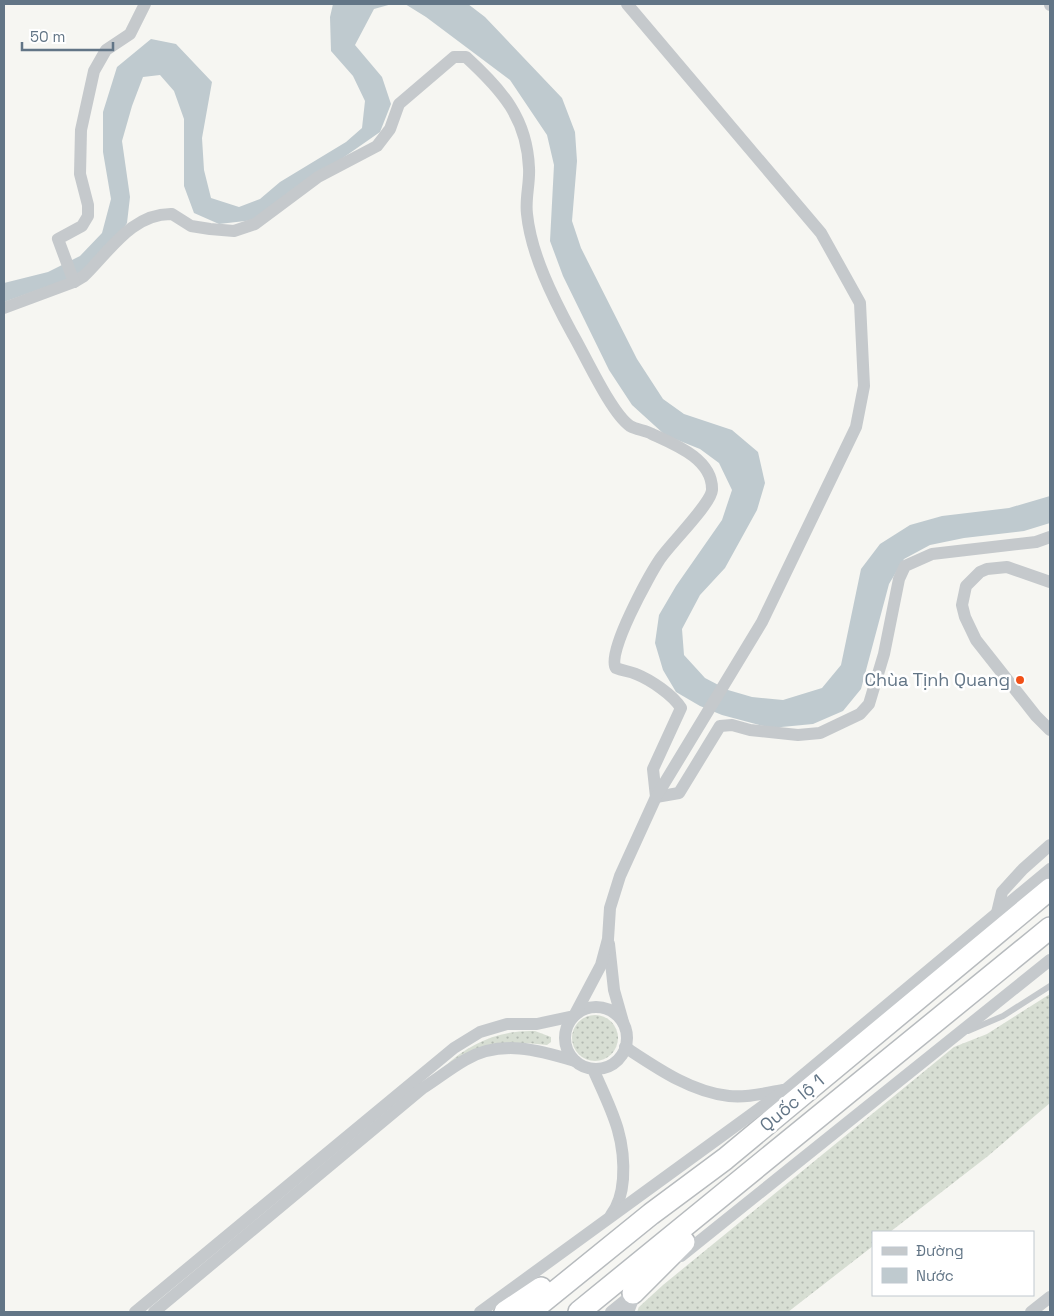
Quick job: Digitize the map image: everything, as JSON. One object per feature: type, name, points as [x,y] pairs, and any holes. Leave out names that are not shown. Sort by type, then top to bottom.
[{"type":"highway","name":"Quốc lộ 1","points":[[530,1312],[725,1158],[1050,889]]},
{"type":"highway","name":"Quốc lộ 1","points":[[578,1312],[1050,928]]},
{"type":"highway","points":[[785,1090],[944,975]]},
{"type":"highway","points":[[630,1303],[751,1172]]},
{"type":"highway","points":[[505,1312],[652,1214]]},
{"type":"street","points":[[74,280],[58,241],[59,237],[82,226],[88,216],[88,205],[80,174],[80,130],[94,71],[106,50],[130,34],[145,4]]},
{"type":"street","points":[[154,1312],[423,1088],[467,1058],[489,1050],[506,1048],[535,1049],[575,1061],[593,1069],[604,1068],[613,1064],[625,1048],[627,1037],[614,990],[608,939],[610,908],[620,876],[656,797],[762,622],[856,427],[864,386],[860,303],[821,233],[627,4]]},
{"type":"street","points":[[4,308],[88,273],[132,227],[158,216],[172,214],[191,226],[210,230],[234,231],[255,224],[318,177],[377,146],[390,129],[399,104],[454,56],[466,57],[504,95],[516,113],[528,150],[530,171],[527,213],[533,244],[570,329],[603,388],[626,423],[686,450],[702,465],[711,484],[709,499],[660,559],[644,586],[622,634],[613,663],[616,668],[651,682],[678,702],[681,708],[653,769],[656,797]]},
{"type":"street","points":[[656,797],[679,794],[720,726],[732,725],[750,730],[798,735],[820,733],[860,714],[869,704],[884,654],[899,579],[905,566],[932,554],[1036,542],[1050,538]]},
{"type":"street","points":[[1050,582],[1007,567],[987,569],[980,572],[966,586],[962,605],[965,617],[976,640],[1036,716],[1050,730]]},
{"type":"street","points":[[997,913],[1002,892],[1023,869],[1050,845]]},
{"type":"street","points":[[480,1312],[605,1223],[785,1090],[1050,869]]},
{"type":"street","points":[[575,1061],[565,1044],[565,1033],[601,965],[608,939]]},
{"type":"street","points":[[611,1312],[630,1303],[1050,960]]},
{"type":"street","points":[[135,1312],[454,1048],[480,1032],[507,1024],[545,1023],[574,1016],[582,1010],[602,1008],[620,1018],[625,1027]]},
{"type":"street","points":[[625,1048],[661,1071],[704,1090],[730,1096],[755,1095],[785,1090]]},
{"type":"street","points":[[593,1069],[619,1126],[623,1145],[622,1190],[616,1210],[605,1223]]},
{"type":"street","points":[[1030,1312],[1050,1296]]},
{"type":"lane","points":[[951,1039],[1003,1016],[1050,986]]},
{"type":"shaded area","points":[[1050,994],[1050,1103],[988,1156],[891,1231],[872,1231],[872,1247],[788,1312],[637,1312],[639,1307],[663,1285],[954,1047],[987,1034]]},
{"type":"shaded area","points":[[590,1015],[600,1015],[614,1025],[618,1038],[614,1051],[608,1057],[600,1061],[590,1061],[576,1051],[572,1043],[572,1033],[582,1019]]},
{"type":"shaded area","points":[[535,1031],[551,1037],[551,1042],[547,1045],[506,1043],[493,1045],[468,1053],[444,1067],[464,1051],[486,1040],[509,1033]]},
{"type":"water","points":[[333,4],[392,4],[374,9],[355,45],[382,77],[391,104],[380,132],[254,220],[219,224],[194,213],[184,186],[184,119],[174,91],[160,75],[143,77],[122,141],[130,197],[127,223],[110,249],[77,276],[4,302],[4,283],[48,272],[80,256],[102,233],[111,199],[103,152],[103,112],[117,67],[151,39],[176,44],[212,82],[202,138],[204,170],[211,198],[239,207],[260,199],[280,182],[346,142],[362,128],[365,101],[353,76],[331,51],[330,17]]},
{"type":"water","points":[[405,4],[468,4],[485,17],[562,98],[575,132],[577,161],[572,221],[581,248],[637,359],[663,399],[684,414],[732,430],[758,452],[765,483],[757,510],[725,568],[700,595],[682,629],[684,655],[705,678],[728,690],[752,697],[783,700],[822,688],[841,665],[861,569],[880,544],[910,525],[942,516],[1009,508],[1050,496],[1050,523],[1024,531],[964,538],[930,545],[904,559],[889,584],[861,689],[843,711],[813,724],[771,728],[722,715],[700,706],[676,692],[663,670],[655,643],[659,615],[676,586],[722,520],[732,490],[719,463],[700,449],[665,435],[632,405],[609,370],[563,276],[550,241],[554,165],[547,135],[510,80],[426,17]]},
{"type":"place","name":"Chùa Tịnh Quang","points":[[1020,680]]}]
